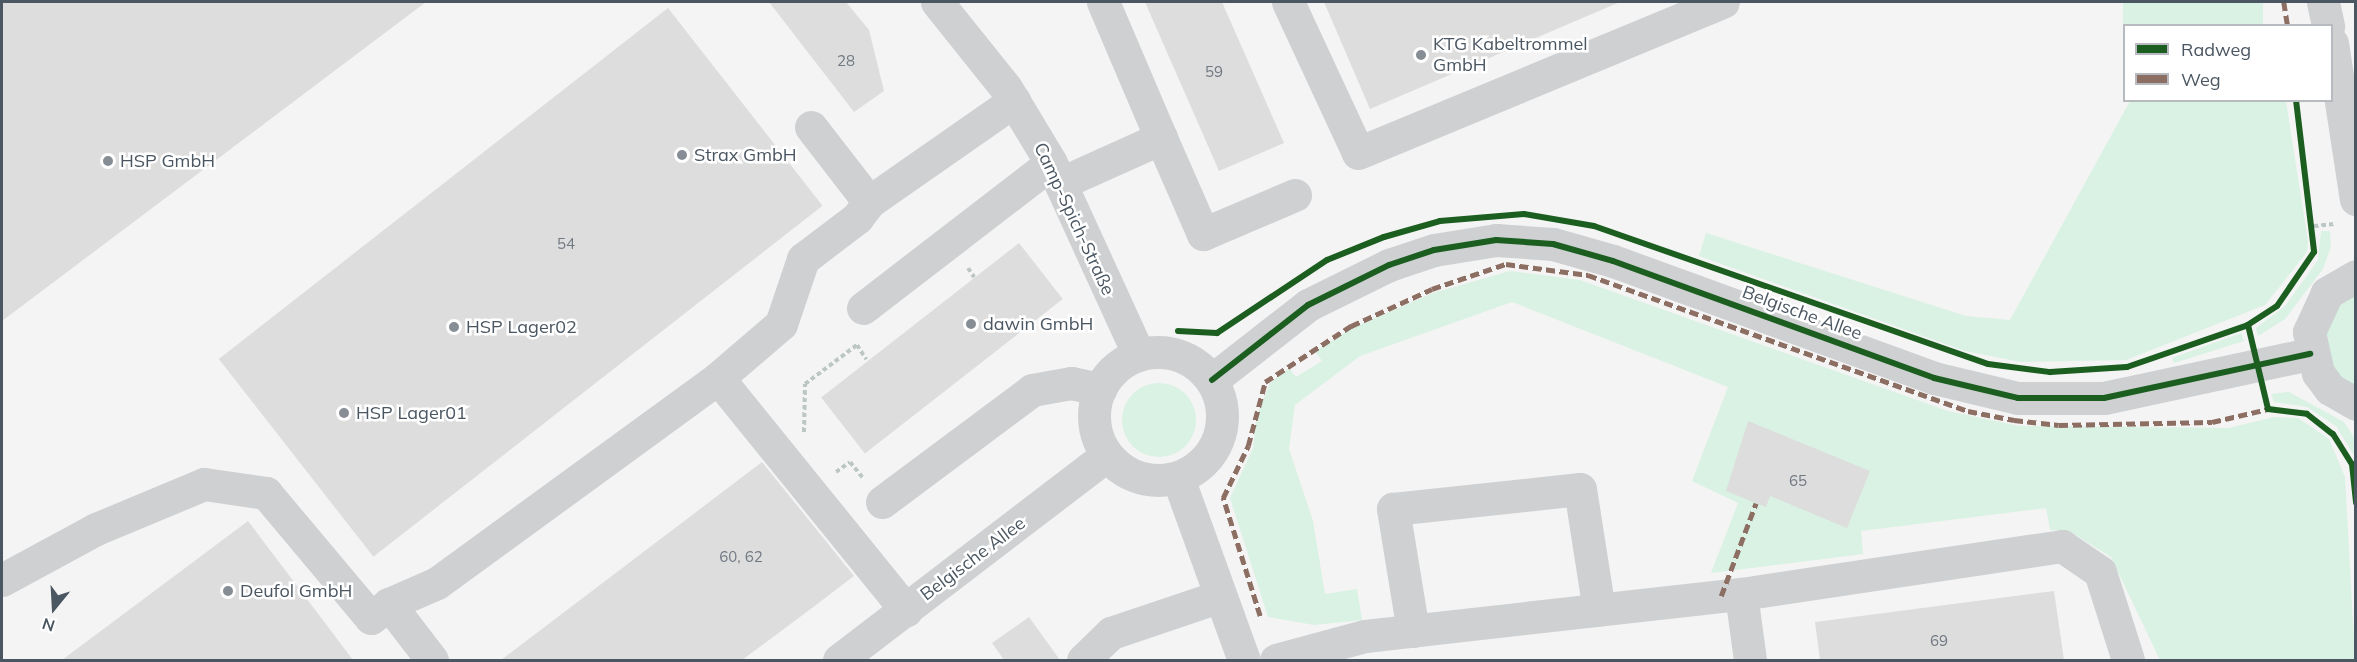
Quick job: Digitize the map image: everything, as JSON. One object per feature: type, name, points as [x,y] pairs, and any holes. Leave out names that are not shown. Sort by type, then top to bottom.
[{"type":"street","name":"Camp-Spich-Straße","points":[[937,2],[1014,101],[1056,173],[1139,355]]},
{"type":"street","points":[[1103,2],[1203,234],[1295,195]]},
{"type":"street","points":[[1288,2],[1358,153],[1723,2]]},
{"type":"street","points":[[2323,2],[2328,24]]},
{"type":"street","points":[[2333,57],[2355,199]]},
{"type":"street","points":[[2,580],[96,529],[204,484],[266,493],[371,618],[390,604],[437,583],[718,378],[781,324],[803,259],[857,218],[869,202],[1014,101]]},
{"type":"street","points":[[811,126],[869,202]]},
{"type":"street","points":[[863,308],[1056,173],[1161,138]]},
{"type":"street","name":"Belgische Allee","points":[[1212,380],[1308,305],[1389,265],[1434,250],[1496,240],[1553,244],[1613,261],[1934,378],[2018,399],[2104,398],[2310,354]]},
{"type":"street","points":[[2355,276],[2327,293],[2315,311],[2310,354],[2330,389],[2355,404]]},
{"type":"street","points":[[1139,355],[1180,356],[1212,380],[1223,418],[1220,438],[1196,469],[1178,478],[1139,477],[1107,455],[1094,422],[1100,389],[1123,362],[1139,355]]},
{"type":"street","points":[[718,378],[906,610]]},
{"type":"street","points":[[882,502],[1032,390],[1071,383],[1100,389]]},
{"type":"street","name":"Belgische Allee","points":[[839,660],[1107,455]]},
{"type":"street","points":[[1178,478],[1218,597],[1244,660]]},
{"type":"street","points":[[1413,631],[1394,509],[1580,489],[1599,610]]},
{"type":"street","points":[[1276,660],[1365,636],[1741,594],[2062,546],[2100,572],[2128,660]]},
{"type":"street","points":[[1741,594],[1750,660]]},
{"type":"street","points":[[1083,660],[1111,633],[1218,597]]},
{"type":"street","points":[[390,604],[432,660]]},
{"type":"path","points":[[803,445],[805,384],[857,345]]},
{"type":"path","points":[[830,477],[850,462],[882,502]]},
{"type":"green space","points":[[2123,2],[2263,2],[2263,24],[2123,24]]},
{"type":"green space","points":[[2129,102],[2286,102],[2308,242],[2307,252],[2265,305],[2126,360],[2021,362],[1965,351],[1699,256],[1706,233],[1966,316],[2010,320]]},
{"type":"green space","points":[[2321,231],[2330,231],[2331,247],[2323,269],[2285,319],[2258,336],[2256,328],[2285,306],[2318,260]]},
{"type":"green space","points":[[1510,271],[1580,280],[1948,411],[2019,426],[2229,428],[2274,417],[2298,418],[2329,439],[2345,477],[2355,660],[2160,660],[2111,557],[2069,531],[2050,530],[2046,508],[1861,531],[1863,554],[1711,573],[1738,503],[1692,481],[1728,387],[1512,302],[1360,356],[1295,405],[1289,449],[1313,521],[1325,594],[1357,589],[1362,620],[1314,625],[1268,617],[1230,498],[1253,448],[1257,415],[1270,383],[1289,368],[1296,377],[1322,361],[1315,351],[1352,328],[1433,293]]},
{"type":"green space","points":[[2355,291],[2355,387],[2337,375],[2323,344],[2332,310]]},
{"type":"green space","points":[[2241,333],[2244,341],[2174,363],[2172,358]]},
{"type":"green space","points":[[1159,383],[1180,389],[1190,399],[1196,420],[1190,441],[1180,451],[1159,457],[1138,451],[1128,441],[1122,420],[1128,399],[1138,389]]},
{"type":"green space","points":[[2289,392],[2344,422],[2355,439],[2355,457],[2336,426],[2307,407],[2274,402],[2271,394]]},
{"type":"building","name":"HSP GmbH","points":[[2,2],[426,2],[2,321]]},
{"type":"building","points":[[769,2],[846,2],[869,30],[884,91],[854,112]]},
{"type":"building","points":[[1145,2],[1222,2],[1284,143],[1219,171]]},
{"type":"building","name":"KTG Kabeltrommel GmbH","points":[[1324,2],[1620,2],[1370,109]]},
{"type":"building","points":[[668,8],[823,206],[373,557],[219,359]]},
{"type":"building","name":"dawin GmbH","points":[[1019,243],[1063,299],[865,453],[821,398]]},
{"type":"building","points":[[1748,421],[1870,471],[1847,528],[1770,496],[1766,507],[1726,491]]},
{"type":"building","points":[[762,462],[854,576],[812,608],[742,660],[501,660]]},
{"type":"building","name":"Deufol GmbH","points":[[248,521],[353,660],[62,660]]},
{"type":"building","points":[[2054,591],[2064,660],[1820,660],[1815,622]]},
{"type":"building","points":[[1029,617],[1060,660],[1004,660],[992,643]]},
{"type":"marked path","points":[[2284,2],[2288,24]]},
{"type":"marked path","points":[[1260,616],[1223,498],[1248,446],[1265,382],[1351,326],[1432,289],[1506,264],[1588,275],[1968,411],[2014,420],[2059,425],[2212,422],[2268,409]]},
{"type":"marked path","points":[[1721,596],[1756,503]]},
{"type":"cycle path","points":[[2296,102],[2314,252],[2277,306],[2248,325],[2268,409],[2307,414],[2333,434],[2352,464],[2356,503]]},
{"type":"cycle path","points":[[1178,331],[1217,333],[1327,260],[1384,237],[1440,221],[1524,214],[1594,226],[1988,364],[2050,372],[2127,367],[2248,325]]},
{"type":"cycle path","points":[[1212,380],[1308,305],[1389,265],[1434,250],[1496,240],[1553,244],[1613,261],[1934,378],[2018,398],[2104,398],[2310,354]]},
{"type":"place","name":"KTG Kabeltrommel GmbH","points":[[1421,55]]},
{"type":"place","name":"Strax GmbH","points":[[682,155]]},
{"type":"place","name":"HSP GmbH","points":[[108,161]]},
{"type":"place","name":"dawin GmbH","points":[[971,324]]},
{"type":"place","name":"HSP Lager02","points":[[454,327]]},
{"type":"place","name":"HSP Lager01","points":[[344,413]]},
{"type":"place","name":"Deufol GmbH","points":[[228,591]]}]
